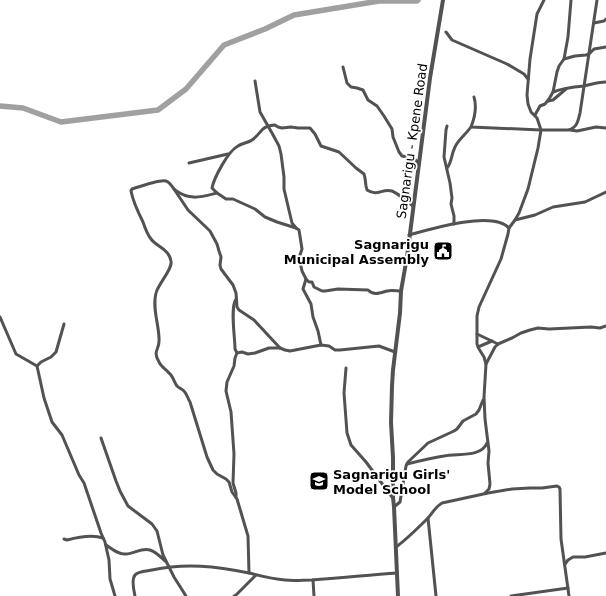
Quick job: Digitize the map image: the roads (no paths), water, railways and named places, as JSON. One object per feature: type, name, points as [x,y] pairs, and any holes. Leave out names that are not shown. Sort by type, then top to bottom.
[{"type":"street","name":"Sagnarigu - Kpene Road","points":[[398,596],[393,497],[392,386],[401,291],[430,78],[443,0]]},
{"type":"street","points":[[485,493],[489,489],[490,484],[484,397],[486,364],[478,347],[477,316],[479,307],[501,258],[509,228],[519,213],[528,189],[541,130],[537,118],[531,112],[527,95],[537,14],[544,0]]},
{"type":"street","points":[[547,102],[550,99],[559,66],[564,59],[568,37],[571,0]]},
{"type":"street","points":[[568,130],[572,129],[577,124],[580,113],[597,0]]},
{"type":"street","points":[[594,23],[604,21],[606,19]]},
{"type":"street","points":[[446,32],[452,40],[507,64],[524,74],[528,79]]},
{"type":"street","points":[[564,59],[586,55],[594,49],[606,47]]},
{"type":"street","points":[[343,67],[347,82],[351,87],[362,90],[368,100],[377,106],[384,116],[392,129],[393,138],[402,156],[413,158],[419,163]]},
{"type":"street","points":[[255,81],[260,112],[279,146],[284,177],[284,189],[292,223],[299,230],[300,234],[302,249],[299,258],[306,280],[303,289],[311,304],[313,317],[321,344]]},
{"type":"street","points":[[552,92],[567,87],[606,82]]},
{"type":"street","points":[[535,115],[540,106],[553,100],[567,87]]},
{"type":"street","points":[[447,168],[450,165],[454,148],[471,127],[475,117],[476,102],[474,97]]},
{"type":"street","points":[[296,228],[265,217],[255,209],[233,199],[226,199],[212,188],[228,154],[236,146],[253,140],[264,128],[268,126],[275,125],[282,128],[310,128],[321,146],[339,152],[364,174],[366,178],[367,190],[375,194],[391,191],[413,206]]},
{"type":"street","points":[[448,126],[446,130],[444,157],[450,183],[454,224]]},
{"type":"street","points":[[471,127],[577,131],[596,127],[606,128]]},
{"type":"street","points":[[190,163],[228,154]]},
{"type":"street","points":[[236,497],[226,479],[213,470],[207,457],[190,402],[184,392],[176,385],[169,372],[162,367],[156,356],[156,351],[160,340],[156,312],[156,292],[171,264],[171,259],[166,252],[151,240],[147,234],[133,199],[132,189],[164,180],[167,181],[188,210],[213,235],[221,257],[221,269],[233,285],[236,293],[237,307],[239,310],[254,320],[280,348]]},
{"type":"street","points":[[173,188],[178,192],[191,197],[201,197],[217,193]]},
{"type":"street","points":[[515,220],[535,215],[559,206],[585,202],[606,192]]},
{"type":"street","points":[[409,235],[471,221],[488,221],[506,224],[509,228]]},
{"type":"street","points":[[306,280],[312,282],[314,287],[318,290],[325,291],[338,289],[368,290],[371,293],[379,294],[388,291],[401,291]]},
{"type":"street","points":[[236,299],[233,304],[233,323],[235,349],[237,353],[234,366],[227,382],[226,391],[231,412],[234,454],[233,483],[248,536],[249,573]]},
{"type":"street","points":[[0,317],[16,354],[37,366],[44,398],[52,422],[62,435],[79,475],[84,483],[106,545],[109,560],[110,579],[114,596]]},
{"type":"street","points":[[37,366],[56,352],[64,324]]},
{"type":"street","points":[[486,364],[498,344],[520,333],[538,328],[600,328],[606,326]]},
{"type":"street","points":[[477,334],[498,344]]},
{"type":"street","points":[[478,347],[492,341]]},
{"type":"street","points":[[237,353],[255,353],[269,348],[280,348],[290,351],[321,344],[329,346],[335,350],[378,346],[395,352]]},
{"type":"street","points":[[346,368],[344,393],[347,433],[351,444],[393,497]]},
{"type":"street","points":[[394,507],[400,502],[406,464],[428,443],[454,431],[463,421],[476,414],[484,397]]},
{"type":"street","points":[[101,438],[116,481],[128,506],[152,524],[157,531],[166,562],[186,596]]},
{"type":"street","points":[[406,464],[448,455],[470,454],[484,448],[488,443]]},
{"type":"street","points":[[396,547],[408,538],[442,503],[485,493],[512,489],[557,486],[559,487],[561,539],[569,596]]},
{"type":"street","points":[[428,518],[436,596]]},
{"type":"street","points":[[64,539],[67,540],[88,537],[103,538]]},
{"type":"street","points":[[106,545],[120,553],[125,554],[150,550],[166,562]]},
{"type":"street","points":[[565,564],[573,557],[585,557],[606,553]]},
{"type":"street","points":[[135,596],[133,582],[136,574],[169,567],[198,566],[217,568],[249,573],[266,578],[284,580],[314,580],[397,573]]},
{"type":"street","points":[[234,596],[256,575]]},
{"type":"street","points":[[314,580],[314,596]]},
{"type":"street","points":[[511,596],[568,588]]},
{"type":"waterway","points":[[0,106],[23,108],[61,122],[158,110],[186,89],[224,45],[265,29],[294,15],[379,1],[418,0]]},
{"type":"place","name":"Sagnarigu Municipal Assembly","points":[[443,251]]},
{"type":"place","name":"Sagnarigu Girls' Model School","points":[[319,481]]}]
